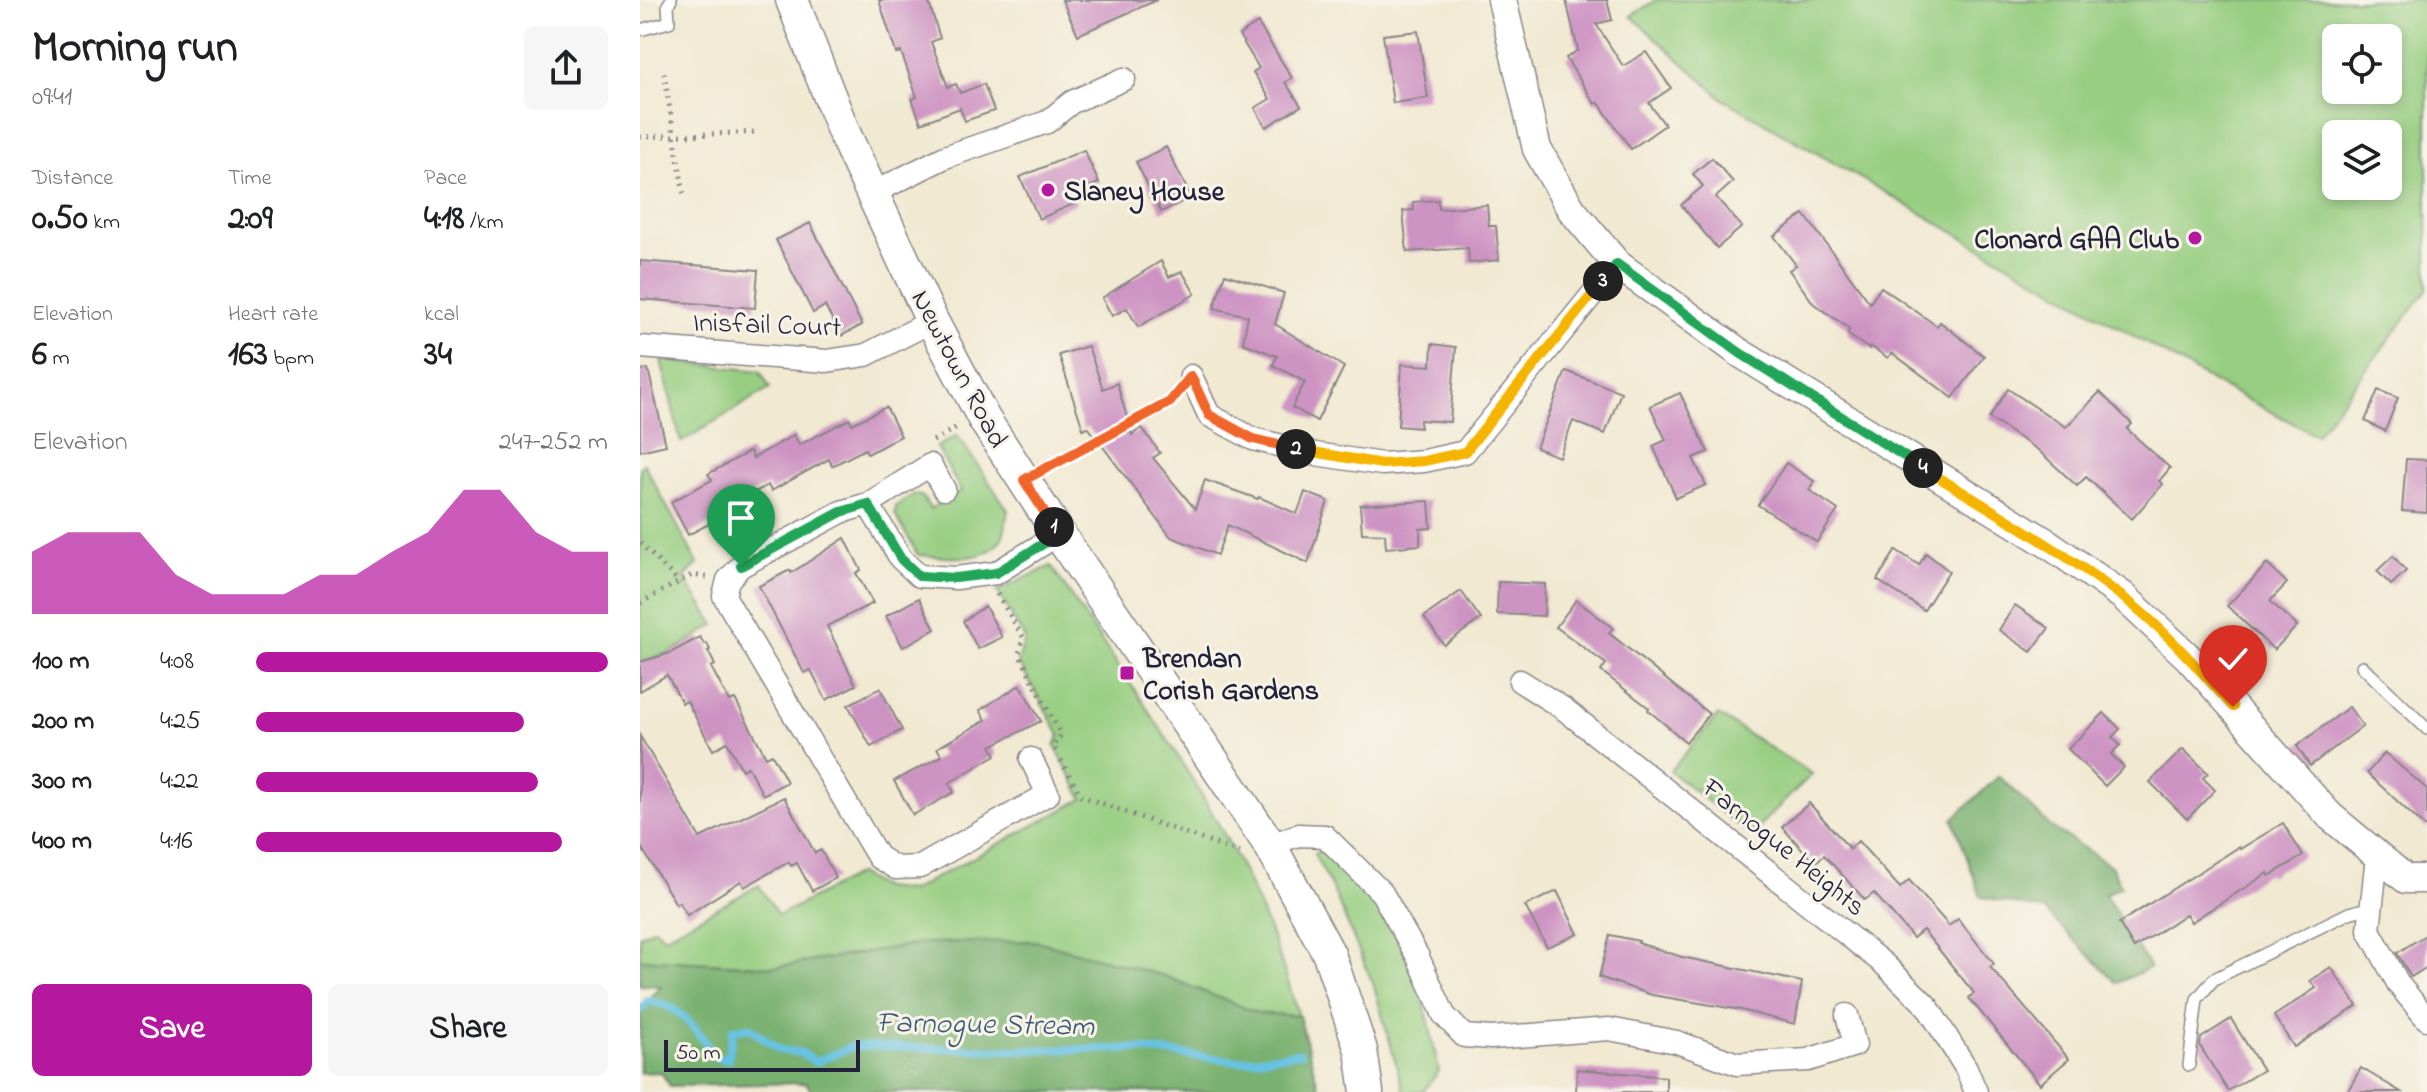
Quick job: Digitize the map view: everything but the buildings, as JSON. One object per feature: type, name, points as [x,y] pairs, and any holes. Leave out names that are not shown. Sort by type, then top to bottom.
[{"type":"main road","name":"Newtown Road","points":[[792,0],[844,133],[932,321],[984,419],[1270,845],[1329,954],[1361,1050],[1367,1092]]},
{"type":"street","points":[[1502,0],[1542,161],[1571,209],[1617,264],[1740,353],[2050,545],[2123,596],[2188,657],[2330,816],[2406,879],[2427,879]]},
{"type":"street","points":[[873,193],[945,157],[1047,122],[1072,102],[1124,79]]},
{"type":"street","points":[[1191,376],[1209,415],[1253,439],[1315,454],[1382,464],[1424,461],[1465,452],[1617,264]]},
{"type":"street","name":"Inisfail Court","points":[[640,347],[827,361],[866,355],[932,321]]},
{"type":"street","points":[[944,489],[930,465],[868,504],[841,512],[741,566],[728,580],[724,596],[878,857],[896,868],[920,867],[1048,794],[1031,759]]},
{"type":"street","points":[[868,504],[901,559],[919,576],[956,578],[996,573],[1059,534]]},
{"type":"street","name":"Farnogue Heights","points":[[1520,681],[1564,709],[1884,964],[1927,1006],[1966,1068],[1976,1092]]},
{"type":"street","points":[[1270,845],[1298,835],[1325,836],[1351,860],[1382,893],[1418,957],[1444,1015],[1464,1036],[1491,1038],[1609,1029],[1677,1042],[1737,1064],[1808,1060],[1855,1045],[1847,1015]]},
{"type":"street","points":[[2377,856],[2369,930],[2399,985],[2427,1019]]},
{"type":"lane","points":[[640,30],[669,22],[668,5],[671,0]]},
{"type":"lane","points":[[2362,666],[2427,729]]},
{"type":"lane","points":[[2189,1065],[2197,999],[2214,979],[2349,913],[2371,907]]},
{"type":"path","points":[[664,73],[684,195]]},
{"type":"path","points":[[640,137],[759,132]]},
{"type":"path","points":[[1024,480],[1170,402],[1191,376]]},
{"type":"path","points":[[640,543],[680,583]]},
{"type":"path","points":[[996,573],[995,590],[1023,637],[1019,654],[1061,735],[1053,746],[1081,796],[1241,853],[1270,845]]},
{"type":"path","points":[[640,603],[692,575],[728,580]]},
{"type":"green space","name":"Clonard GAA Club","points":[[1656,0],[2427,0],[2427,290],[2316,435],[2217,384],[1723,99],[1631,16]]},
{"type":"green space","points":[[661,360],[760,371],[770,388],[681,442]]},
{"type":"green space","points":[[957,435],[1008,510],[1004,533],[996,545],[976,555],[918,555],[895,514],[896,506],[914,494],[923,497],[930,509],[961,491],[937,447]]},
{"type":"green space","points":[[644,464],[698,564],[684,578],[715,625],[671,652],[640,662],[640,467]]},
{"type":"green space","points":[[1051,566],[1170,743],[1214,816],[1262,913],[1299,1016],[1257,1013],[1164,976],[922,943],[777,967],[640,959],[640,935],[655,928],[664,937],[759,885],[778,916],[858,874],[883,888],[911,891],[1083,799],[1055,746],[1060,735],[1018,662],[1025,639],[997,591]]},
{"type":"green space","points":[[1718,715],[1812,774],[1750,835],[1670,771]]},
{"type":"green space","points":[[1999,776],[2050,826],[2111,866],[2121,886],[2105,894],[2150,968],[2117,983],[2044,910],[1981,897],[1953,819]]},
{"type":"green space","points":[[1321,850],[1370,896],[1395,934],[1415,976],[1439,1071],[1423,1092],[1404,1092],[1374,986],[1333,890],[1314,854]]},
{"type":"green space","points":[[1037,941],[1164,976],[1257,1013],[1299,1016],[1320,1092],[812,1092],[806,1083],[670,1086],[661,1072],[640,1073],[640,1010],[661,986],[640,985],[640,959],[777,967],[922,943]]},
{"type":"waterway","name":"Farnogue Stream","points":[[640,1010],[648,1001],[669,1007],[687,1020],[714,1057],[728,1059],[733,1029],[750,1028],[780,1050],[802,1053],[815,1062],[854,1046],[1004,1050],[1136,1049],[1238,1061],[1300,1053]]},
{"type":"place","name":"Slaney House","points":[[1048,190]]},
{"type":"place","name":"Clonard GAA Club","points":[[2195,238]]},
{"type":"place","name":"Brendan Corish Gardens","points":[[1127,673]]},
{"type":"route","points":[[741,566],[841,512],[868,504],[901,559],[919,576],[956,578],[996,573],[1059,534],[1024,480],[1170,402],[1191,376],[1209,415],[1253,439],[1315,454],[1382,464],[1424,461],[1465,452],[1617,264],[1740,353],[2050,545],[2123,596],[2188,657],[2233,707]]}]
